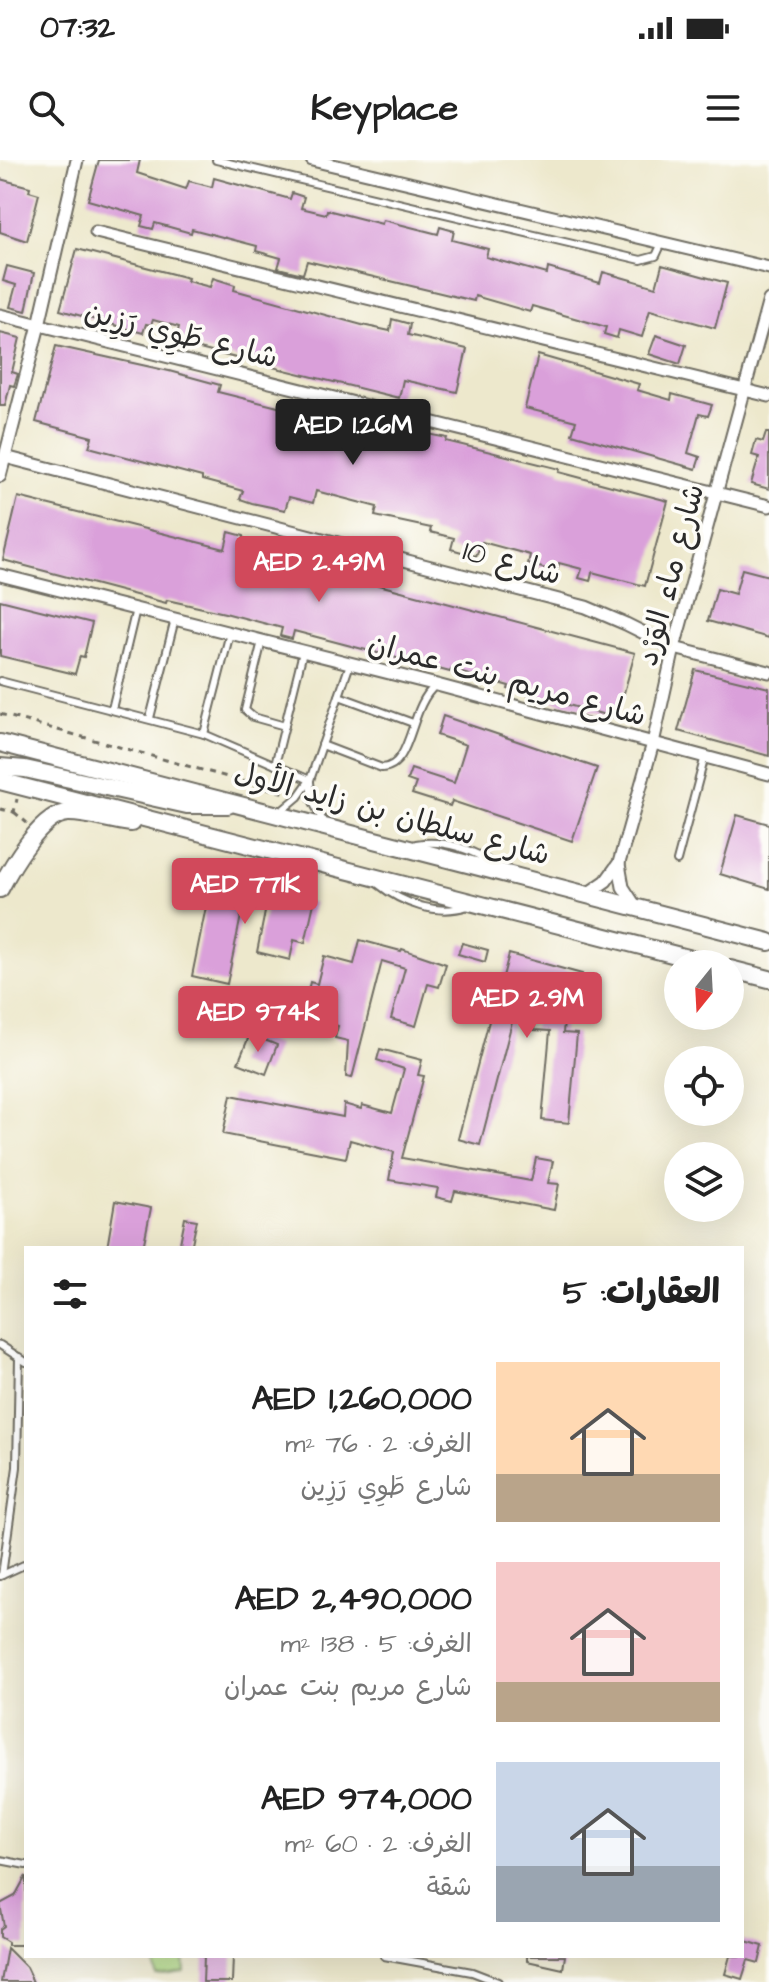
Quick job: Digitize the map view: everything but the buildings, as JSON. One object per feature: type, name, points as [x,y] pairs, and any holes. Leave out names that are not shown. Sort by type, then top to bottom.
[{"type":"main road","name":"شارع سلطان بن زايد الأول","points":[[0,743],[769,942]]},
{"type":"main road","points":[[0,767],[25,769],[187,805],[238,803]]},
{"type":"main road","points":[[0,781],[664,952]]},
{"type":"main road","points":[[0,889],[40,828],[54,817],[72,812],[120,822],[161,822]]},
{"type":"main road","points":[[744,973],[769,979]]},
{"type":"street","points":[[0,476],[77,160]]},
{"type":"street","points":[[312,160],[769,268]]},
{"type":"street","points":[[96,232],[769,396]]},
{"type":"street","name":"شارع ماء الوَرْد","points":[[587,894],[606,881],[619,863],[769,300]]},
{"type":"street","name":"شارع طَوِي رَزِين","points":[[0,315],[769,506]]},
{"type":"street","name":"شارع 10","points":[[5,457],[586,607],[674,648],[769,672]]},
{"type":"street","name":"شارع مريم بنت عمران","points":[[0,575],[437,685],[769,774]]},
{"type":"street","points":[[619,863],[623,887],[636,907]]},
{"type":"lane","points":[[216,160],[641,260],[656,256],[662,243]]},
{"type":"lane","points":[[112,709],[136,609]]},
{"type":"lane","points":[[150,718],[175,619]]},
{"type":"lane","points":[[204,734],[230,633]]},
{"type":"lane","points":[[262,641],[245,710],[253,717],[285,726]]},
{"type":"lane","points":[[275,765],[303,651]]},
{"type":"lane","points":[[278,813],[298,797],[310,780],[350,664]]},
{"type":"lane","points":[[0,681],[204,734],[310,780]]},
{"type":"lane","points":[[322,745],[387,768],[401,759],[422,701],[437,685]]},
{"type":"lane","points":[[339,696],[413,723]]},
{"type":"lane","points":[[677,861],[705,756]]},
{"type":"lane","points":[[310,780],[312,800],[326,826]]},
{"type":"lane","points":[[0,1345],[24,1361]]},
{"type":"lane","points":[[1,1576],[17,1467],[19,1357]]},
{"type":"lane","points":[[1,1576],[24,1565]]},
{"type":"lane","points":[[0,1860],[24,1865]]},
{"type":"lane","points":[[395,1958],[472,1972],[498,1982]]},
{"type":"path","points":[[0,714],[298,797]]},
{"type":"green space","points":[[154,1958],[184,1958],[185,1972],[156,1976]]}]
